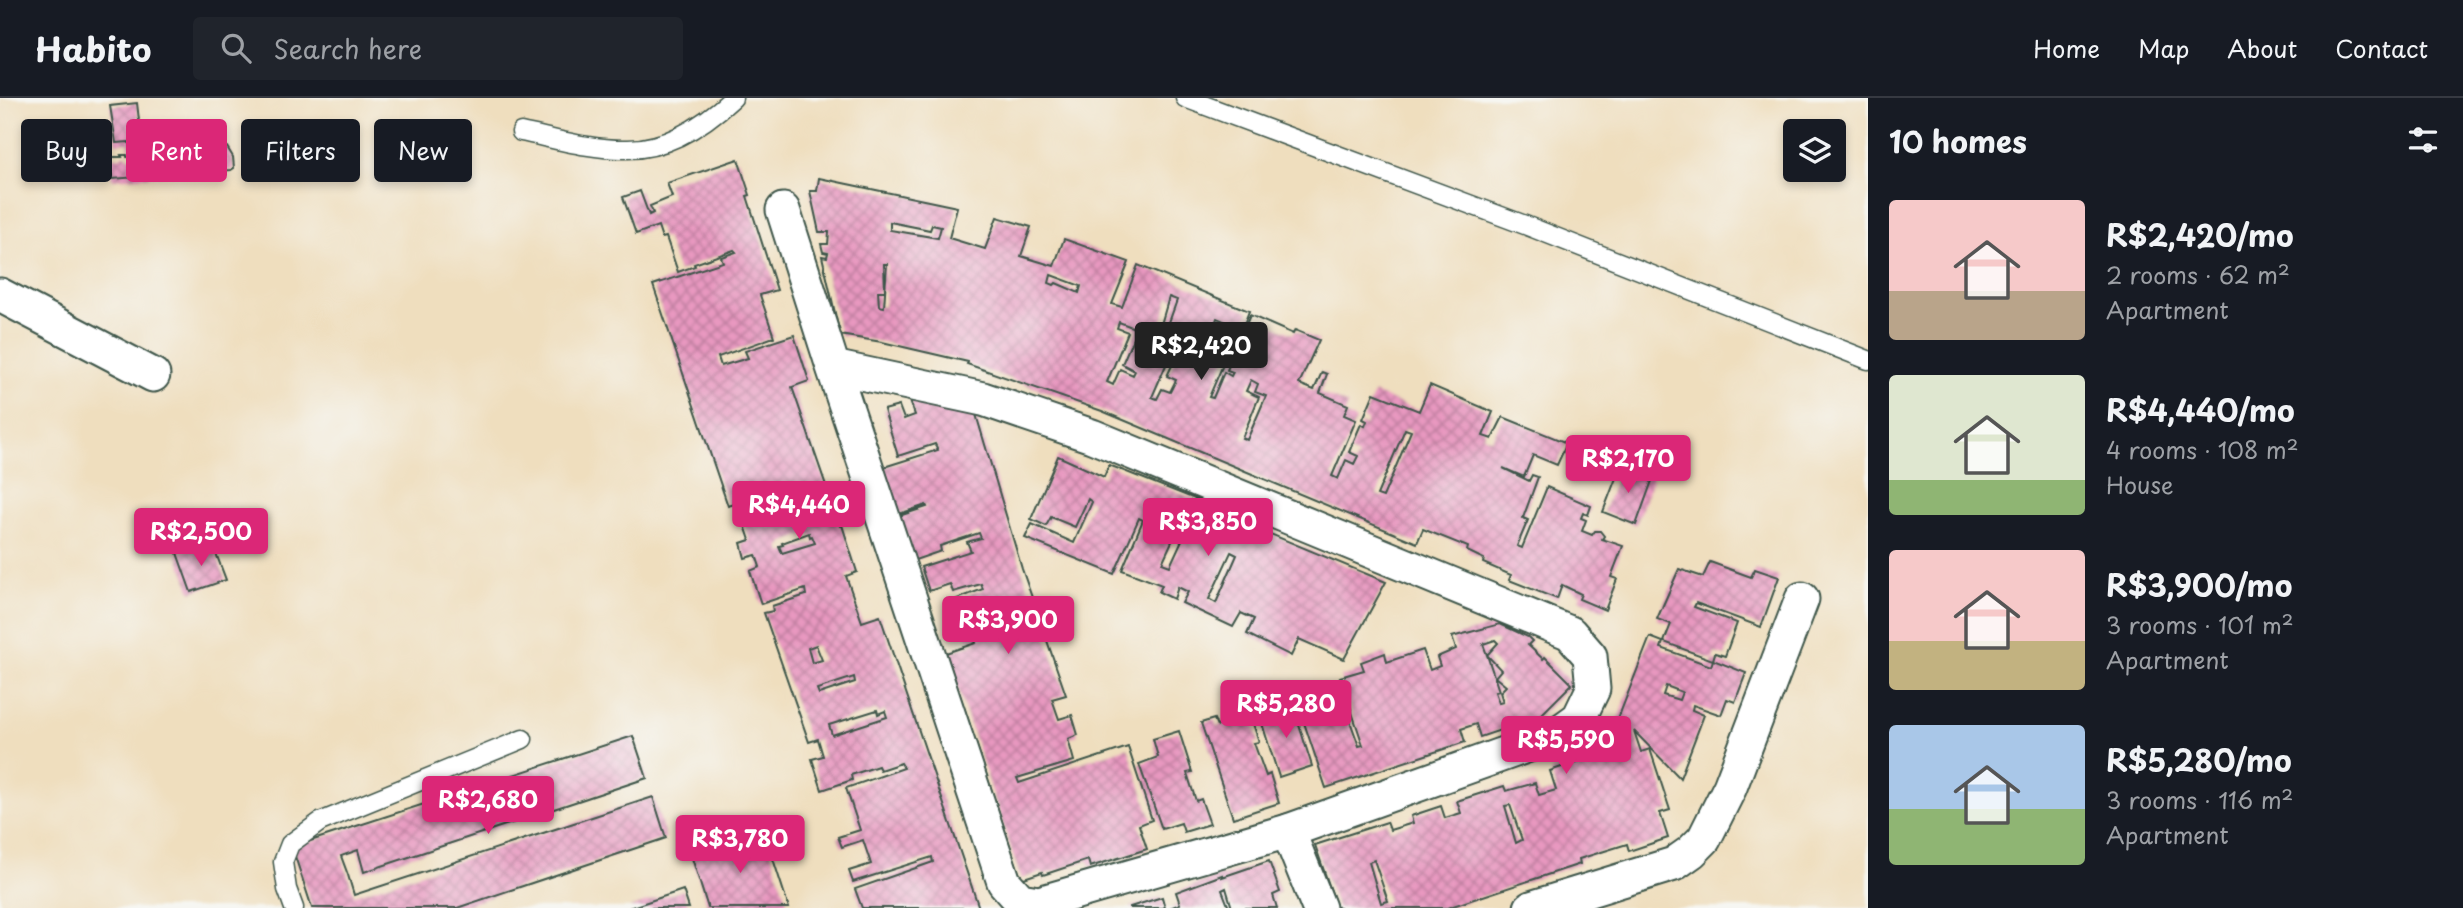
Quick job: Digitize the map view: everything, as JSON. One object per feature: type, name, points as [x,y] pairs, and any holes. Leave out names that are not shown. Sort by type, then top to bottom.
[{"type":"street","points":[[783,210],[833,368],[1004,882],[1020,901],[1039,903],[1288,831],[1554,736],[1579,718],[1593,689],[1590,656],[1570,633],[1093,436],[983,399],[833,368]]},
{"type":"street","points":[[0,295],[153,375]]},
{"type":"street","points":[[1531,908],[1674,864],[1704,839],[1730,788],[1802,599]]},
{"type":"street","points":[[1288,831],[1319,908]]},
{"type":"lane","points":[[521,132],[574,143],[630,150],[674,139],[706,122],[733,98]]},
{"type":"lane","points":[[1185,98],[1538,230],[1868,360]]},
{"type":"lane","points":[[294,908],[283,862],[290,844],[320,822],[523,739]]},
{"type":"building","points":[[137,103],[139,119],[126,119],[126,142],[116,143],[110,106]]},
{"type":"building","points":[[227,147],[233,157],[234,168],[227,170]]},
{"type":"building","points":[[121,155],[126,155],[126,178],[112,179],[112,157],[122,157]]},
{"type":"building","points":[[738,159],[777,290],[760,295],[774,337],[718,357],[721,366],[748,358],[745,351],[794,335],[809,381],[792,387],[857,572],[846,576],[862,622],[880,616],[979,908],[862,908],[855,889],[933,862],[932,857],[853,882],[849,871],[871,864],[863,840],[842,847],[838,837],[860,830],[846,788],[904,768],[901,763],[880,770],[878,766],[851,775],[852,780],[822,790],[812,759],[823,756],[818,739],[809,742],[764,613],[773,611],[772,606],[806,595],[805,589],[761,604],[750,571],[760,567],[756,555],[745,558],[741,543],[750,540],[739,508],[784,493],[782,490],[728,506],[653,285],[723,262],[721,257],[736,252],[734,250],[678,272],[666,237],[662,238],[658,226],[636,234],[623,197],[640,191],[649,215],[653,213],[650,206],[672,197],[667,183]],"holes":[[[809,533],[815,543],[782,553],[779,546],[783,545],[782,543]],[[816,645],[822,660],[812,663],[808,648]],[[854,677],[855,682],[819,694],[817,689]],[[877,710],[878,714],[885,711],[887,717],[832,735],[829,725]]]},
{"type":"building","points":[[819,178],[957,207],[949,238],[985,249],[997,217],[1031,227],[1021,256],[1054,266],[1064,239],[1129,262],[1112,304],[1122,307],[1138,265],[1249,311],[1242,329],[1217,318],[1208,344],[1228,353],[1209,397],[1213,398],[1224,372],[1231,376],[1233,372],[1227,370],[1250,315],[1293,334],[1295,330],[1319,340],[1299,384],[1314,390],[1322,372],[1327,374],[1320,393],[1348,405],[1344,415],[1356,420],[1332,476],[1338,479],[1346,460],[1354,464],[1358,456],[1349,452],[1361,424],[1365,426],[1367,421],[1363,419],[1374,393],[1419,411],[1430,385],[1493,412],[1483,436],[1492,439],[1503,417],[1567,443],[1557,465],[1533,455],[1524,477],[1503,468],[1529,481],[1532,475],[1538,477],[1523,518],[1528,520],[1517,546],[1522,548],[1547,487],[1591,506],[1588,515],[1583,513],[1581,518],[1586,520],[1582,531],[1592,535],[1595,531],[1600,531],[1604,536],[1602,539],[1623,546],[1611,577],[1617,579],[1605,610],[1579,599],[1581,594],[1562,585],[1557,599],[1509,580],[1511,575],[1483,563],[1484,559],[1467,551],[1468,547],[1423,529],[1417,543],[1102,411],[967,364],[968,362],[840,335],[822,256],[827,257],[828,253],[823,252],[821,244],[828,244],[829,232],[819,232],[810,191],[817,191]],"holes":[[[890,222],[930,230],[932,225],[941,227],[938,238],[890,230]],[[884,264],[887,264],[884,307],[879,306],[878,291],[885,291]],[[1051,275],[1081,286],[1079,293],[1056,283],[1049,283]],[[1169,297],[1177,300],[1167,328],[1186,336],[1167,376],[1176,380],[1170,392],[1162,389],[1157,399],[1152,397],[1176,342],[1158,335]],[[1119,322],[1137,329],[1122,364],[1135,371],[1133,375],[1120,369],[1113,385],[1107,382],[1128,332],[1117,328]],[[1251,380],[1258,384],[1255,392],[1266,396],[1247,440],[1242,438],[1259,397],[1246,391]],[[1405,429],[1411,431],[1383,497],[1377,495]]]},
{"type":"building","points":[[910,401],[975,411],[1022,569],[1066,695],[1052,699],[1059,719],[1072,715],[1078,735],[1068,739],[1074,761],[1017,778],[1019,783],[1128,747],[1152,820],[1139,825],[1147,849],[1090,867],[1088,860],[1043,875],[1042,872],[1021,879],[946,653],[976,643],[974,638],[968,640],[957,599],[983,589],[981,584],[953,592],[950,584],[929,591],[921,567],[971,551],[967,542],[981,538],[979,533],[940,546],[941,551],[915,560],[899,516],[927,507],[926,505],[899,514],[884,467],[938,450],[935,444],[898,456],[884,410],[899,406],[904,419],[915,415]]},
{"type":"building","points":[[1058,456],[1104,477],[1109,465],[1245,520],[1244,523],[1386,582],[1344,659],[1299,639],[1291,656],[1247,634],[1254,619],[1241,613],[1233,627],[1182,603],[1188,592],[1178,587],[1174,599],[1159,592],[1162,585],[1122,570],[1143,520],[1139,518],[1114,574],[1025,538],[1032,524],[1074,543],[1092,502],[1088,499],[1075,527],[1051,517],[1046,526],[1031,519]],"holes":[[[1180,524],[1188,527],[1170,566],[1162,563]],[[1231,552],[1237,555],[1216,603],[1209,599]]]},
{"type":"building","points":[[1621,465],[1653,478],[1636,525],[1603,512]]},
{"type":"building","points":[[211,540],[226,580],[191,592],[177,553],[198,546],[204,554],[212,551]]},
{"type":"building","points":[[1710,562],[1751,577],[1755,569],[1779,577],[1761,627],[1696,603],[1694,607],[1737,623],[1725,656],[1715,653],[1713,660],[1664,642],[1671,624],[1657,619],[1679,569],[1703,577]]},
{"type":"building","points":[[1500,624],[1528,637],[1532,641],[1528,645],[1543,659],[1545,657],[1572,684],[1539,717],[1480,737],[1476,724],[1461,729],[1465,742],[1326,788],[1294,693],[1325,683],[1331,703],[1342,699],[1359,746],[1363,745],[1340,677],[1364,670],[1361,662],[1385,653],[1387,662],[1423,650],[1430,670],[1440,666],[1437,657],[1456,649],[1452,637]],"holes":[[[1495,640],[1498,643],[1487,655],[1483,644]],[[1487,655],[1501,670],[1495,677],[1506,686],[1500,692],[1503,702],[1499,703],[1495,692],[1499,691]]]},
{"type":"building","points":[[1650,637],[1663,642],[1661,648],[1711,666],[1713,660],[1746,673],[1735,702],[1727,699],[1721,715],[1693,705],[1692,710],[1704,715],[1680,778],[1634,731],[1641,752],[1650,749],[1670,810],[1660,813],[1668,838],[1629,851],[1627,844],[1579,859],[1580,864],[1447,908],[1337,908],[1315,845],[1387,822],[1390,830],[1413,823],[1411,816],[1441,806],[1445,818],[1461,813],[1457,801],[1504,786],[1506,791],[1535,783],[1539,795],[1556,790],[1550,771],[1597,755],[1619,716]],"holes":[[[1666,686],[1682,692],[1679,700],[1663,695]],[[1510,805],[1522,840],[1516,843],[1505,806]],[[1374,860],[1388,901],[1381,903],[1369,862]]]},
{"type":"building","points":[[1292,703],[1312,766],[1279,777],[1259,714]]},
{"type":"building","points":[[1248,708],[1259,742],[1254,743],[1266,776],[1270,774],[1279,803],[1233,818],[1201,723],[1214,719],[1217,726],[1236,720],[1234,712]]},
{"type":"building","points":[[1179,731],[1192,772],[1187,773],[1196,801],[1201,799],[1210,824],[1184,832],[1181,823],[1162,829],[1139,764],[1158,757],[1153,739]]},
{"type":"building","points":[[633,736],[647,778],[364,872],[358,850],[341,856],[354,895],[653,797],[666,838],[457,908],[312,908],[292,847]]},
{"type":"building","points":[[764,831],[789,908],[708,908],[691,855]]},
{"type":"building","points":[[1269,861],[1280,892],[1273,895],[1277,908],[1232,908],[1226,888],[1222,890],[1229,908],[1170,908],[1180,904],[1176,892]]},
{"type":"building","points":[[683,890],[689,908],[629,908]]},
{"type":"building","points":[[1162,897],[1165,908],[1130,908],[1130,907]]}]
